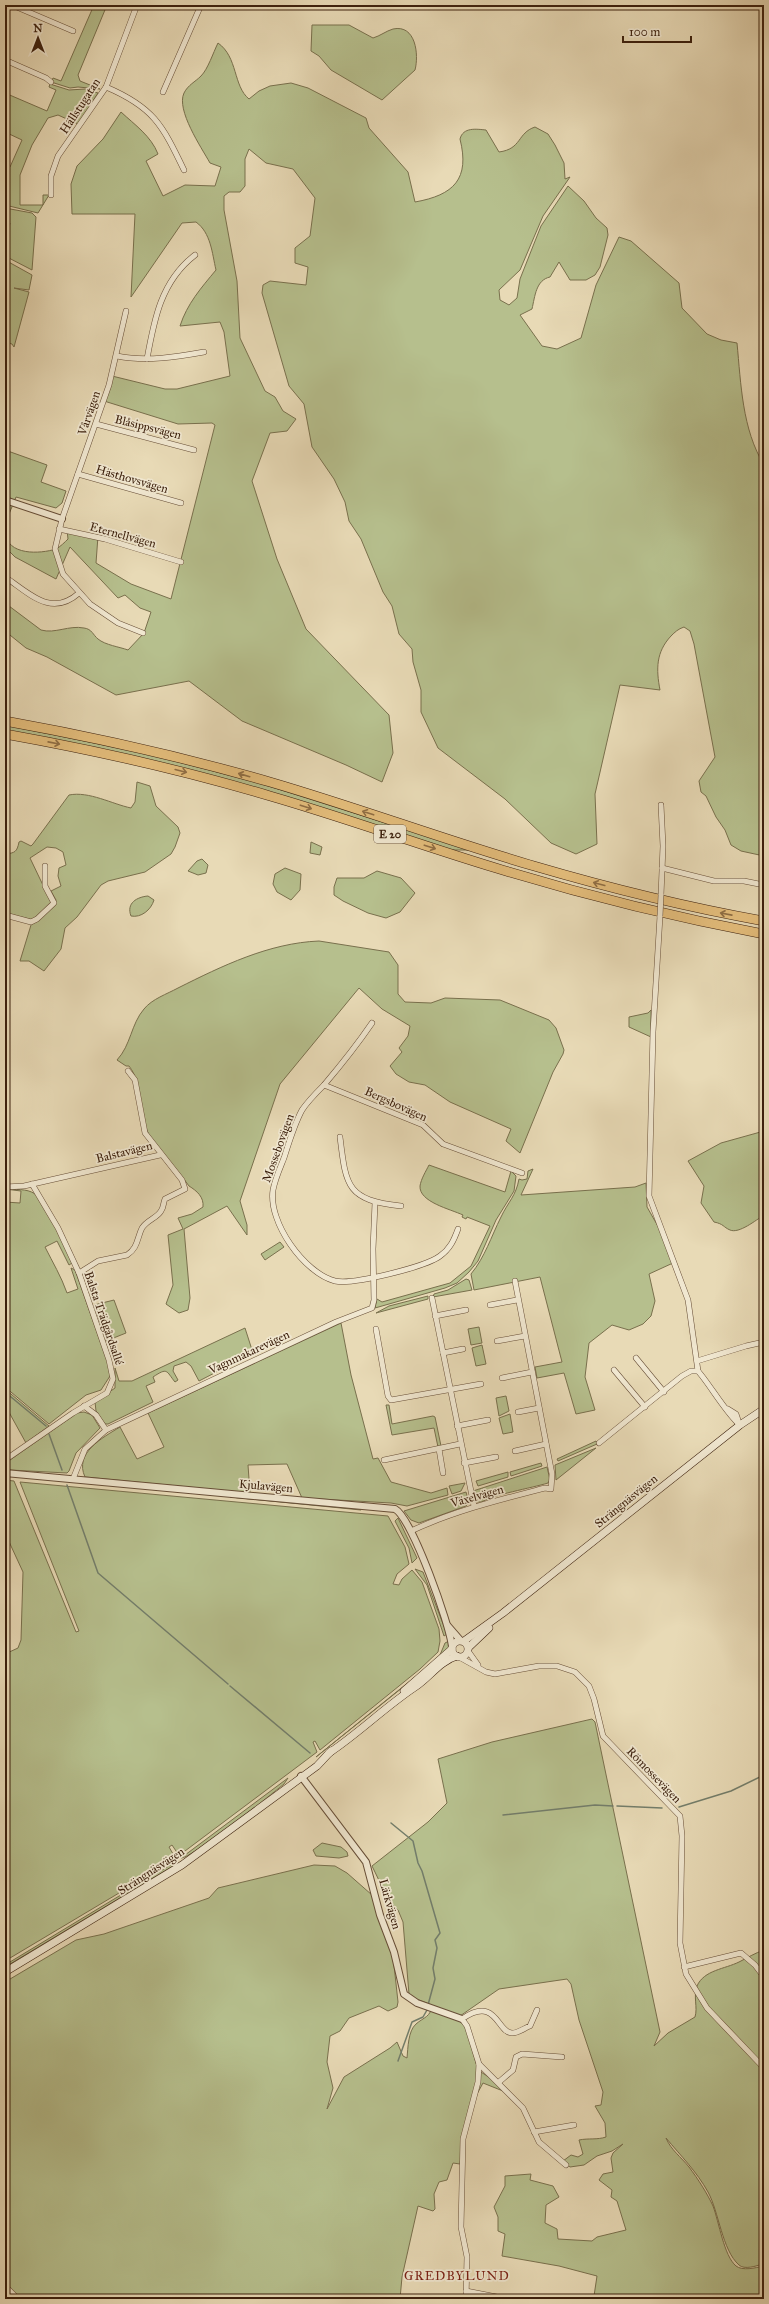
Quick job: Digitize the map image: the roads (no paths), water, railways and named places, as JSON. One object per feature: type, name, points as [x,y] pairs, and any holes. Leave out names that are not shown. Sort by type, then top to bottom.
[{"type":"highway","name":"E 20","points":[[5,721],[108,741],[208,765],[303,792],[562,874],[677,903],[764,921]]},
{"type":"highway","name":"E 20","points":[[5,734],[106,754],[200,776],[306,807],[562,887],[650,910],[764,934]]},
{"type":"main road","name":"Strängnäsvägen","points":[[462,1641],[503,1613],[740,1425],[764,1409]]},
{"type":"main road","name":"Strängnäsvägen","points":[[468,1649],[503,1613]]},
{"type":"main road","points":[[462,1641],[468,1649],[466,1655],[458,1657],[452,1648],[457,1642],[462,1641]]},
{"type":"main road","name":"Strängnäsvägen","points":[[399,1697],[411,1683],[452,1648]]},
{"type":"main road","name":"Strängnäsvägen","points":[[5,1972],[182,1865],[320,1763],[331,1751],[399,1697],[447,1661],[458,1657]]},
{"type":"street","points":[[12,5],[73,31]]},
{"type":"street","name":"Hällstugatan","points":[[51,195],[52,176],[58,156],[106,86],[137,5]]},
{"type":"street","points":[[163,92],[201,5]]},
{"type":"street","points":[[5,60],[46,78],[51,82]]},
{"type":"street","points":[[106,86],[128,96],[152,115],[168,137],[184,170]]},
{"type":"street","points":[[147,359],[161,300],[172,278],[195,255]]},
{"type":"street","name":"Vårvägen","points":[[126,311],[117,356],[96,424],[62,519],[55,549],[58,563],[63,574],[79,593],[108,617],[143,633]]},
{"type":"street","points":[[117,356],[134,360],[204,352]]},
{"type":"street","name":"Blåsippsvägen","points":[[96,424],[194,450]]},
{"type":"street","name":"Hästhovsvägen","points":[[78,474],[181,503]]},
{"type":"street","points":[[5,500],[62,519]]},
{"type":"street","name":"Eternellvägen","points":[[59,529],[105,539],[181,562]]},
{"type":"street","points":[[5,577],[45,603],[65,602],[79,593]]},
{"type":"street","points":[[661,805],[662,868],[653,1032],[649,1196],[688,1300],[698,1371],[728,1409],[736,1414],[740,1425]]},
{"type":"street","points":[[5,914],[31,922],[37,919],[54,903],[45,886],[44,866]]},
{"type":"street","points":[[662,868],[714,881],[744,881],[764,885]]},
{"type":"street","name":"Mossebovägen","points":[[372,1023],[299,1116],[273,1188],[274,1210],[280,1226],[294,1247],[319,1274],[343,1282],[373,1277],[435,1259],[449,1248],[458,1229]]},
{"type":"street","name":"Balstavägen","points":[[5,1187],[17,1187],[32,1184],[160,1156],[145,1133],[134,1080],[128,1071]]},
{"type":"street","name":"Bergsbovägen","points":[[324,1085],[423,1125],[443,1144],[522,1173]]},
{"type":"street","points":[[340,1137],[346,1178],[358,1193],[375,1203],[401,1206]]},
{"type":"street","points":[[79,1273],[98,1261],[128,1256],[138,1242],[142,1229],[147,1222],[161,1211],[165,1199],[184,1191],[184,1184],[160,1156]]},
{"type":"street","name":"Balsta Trädgårdsallé","points":[[5,1460],[84,1406],[107,1393],[113,1379],[109,1360],[79,1273],[58,1228],[32,1184]]},
{"type":"street","name":"Vagnmakarevägen","points":[[73,1480],[85,1449],[106,1430],[336,1322],[370,1310],[374,1300],[373,1277],[375,1203]]},
{"type":"street","points":[[514,1281],[546,1444],[516,1451]]},
{"type":"street","points":[[432,1298],[460,1444],[474,1506]]},
{"type":"street","points":[[490,1305],[518,1300]]},
{"type":"street","points":[[435,1316],[466,1310]]},
{"type":"street","points":[[376,1329],[388,1396],[391,1400],[481,1384]]},
{"type":"street","points":[[497,1341],[525,1336]]},
{"type":"street","points":[[697,1361],[764,1342]]},
{"type":"street","points":[[443,1353],[463,1349]]},
{"type":"street","points":[[636,1358],[664,1392]]},
{"type":"street","points":[[614,1370],[645,1407]]},
{"type":"street","points":[[599,1443],[686,1374],[698,1371]]},
{"type":"street","points":[[502,1378],[532,1372]]},
{"type":"street","points":[[84,1406],[96,1415],[106,1430]]},
{"type":"street","points":[[518,1412],[539,1408]]},
{"type":"street","points":[[457,1426],[488,1420]]},
{"type":"street","points":[[384,1460],[439,1450],[460,1444]]},
{"type":"street","name":"Växelvägen","points":[[411,1531],[438,1518],[474,1506],[545,1488],[551,1489],[553,1480],[546,1444]]},
{"type":"street","points":[[439,1450],[443,1473]]},
{"type":"street","points":[[464,1463],[496,1457]]},
{"type":"street","name":"Kjulavägen","points":[[5,1473],[390,1508],[402,1514],[411,1531],[448,1626],[452,1648]]},
{"type":"street","name":"Kjulavägen","points":[[448,1626],[462,1641]]},
{"type":"street","points":[[468,1649],[479,1667]]},
{"type":"street","name":"Römossevägen","points":[[458,1657],[495,1674],[539,1666],[557,1666],[570,1670],[581,1677],[592,1693],[603,1736],[680,1816],[682,1836],[679,1931],[684,1966],[691,1983],[707,2008],[764,2068]]},
{"type":"street","name":"Lärkvägen","points":[[301,1776],[366,1862],[380,1915],[394,1952],[404,1994],[417,2003],[462,2019]]},
{"type":"street","points":[[684,1966],[741,1954],[755,1965],[764,1977]]},
{"type":"street","points":[[466,2299],[466,2257],[461,2227],[463,2139],[478,2082],[479,2064],[467,2026],[462,2019],[473,2012],[486,2012],[496,2017],[504,2030],[510,2033],[516,2033],[530,2026],[537,2010]]},
{"type":"street","points":[[499,2082],[513,2070],[516,2057],[522,2054],[562,2057]]},
{"type":"street","points":[[479,2064],[499,2082],[523,2108],[534,2132],[544,2147],[566,2165]]},
{"type":"street","points":[[534,2132],[574,2125]]},
{"type":"street","points":[[5,2286],[18,2299]]},
{"type":"street","points":[[466,2291],[507,2299]]},
{"type":"waterway","points":[[5,1392],[46,1426]]},
{"type":"waterway","points":[[49,1434],[62,1470]]},
{"type":"waterway","points":[[67,1485],[98,1573],[228,1684]]},
{"type":"waterway","points":[[230,1686],[310,1753]]},
{"type":"waterway","points":[[679,1807],[731,1791],[764,1775]]},
{"type":"waterway","points":[[503,1815],[595,1805],[613,1806]]},
{"type":"waterway","points":[[617,1806],[662,1808]]},
{"type":"waterway","points":[[391,1823],[413,1841],[418,1863],[422,1871],[440,1933],[435,1940],[437,1948],[433,1968],[435,1979],[428,2005]]},
{"type":"waterway","points":[[398,2061],[412,2022],[423,2017],[427,2010]]},
{"type":"district","name":"GREDBYLUND","points":[[457,2275]]}]
